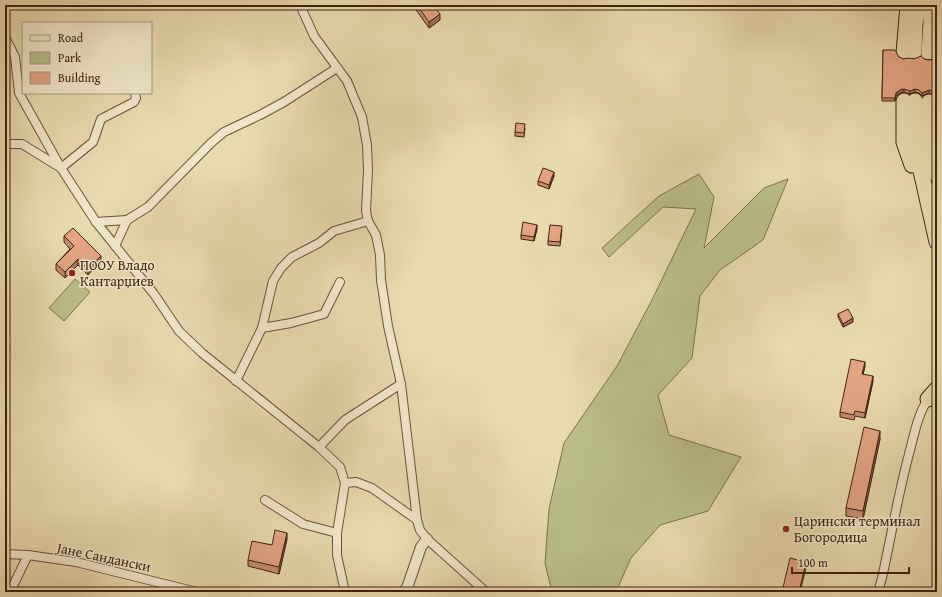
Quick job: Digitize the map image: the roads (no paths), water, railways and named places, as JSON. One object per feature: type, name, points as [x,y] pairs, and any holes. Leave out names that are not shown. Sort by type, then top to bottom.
[{"type":"highway","points":[[908,5],[909,53],[919,5]]},
{"type":"highway","points":[[929,54],[932,5]]},
{"type":"highway","points":[[937,208],[916,101],[914,140],[937,242]]},
{"type":"street","points":[[300,5],[314,36],[347,81],[362,117],[367,145],[368,170],[366,211],[368,221],[376,235],[380,255],[381,280],[388,326],[401,384],[417,520],[420,530],[427,539],[486,592]]},
{"type":"street","points":[[5,38],[15,57],[19,93],[61,168],[96,222],[154,294],[179,331],[202,353],[319,447],[340,467],[345,483],[337,533],[337,555],[346,592]]},
{"type":"street","points":[[96,222],[127,220],[148,207],[210,142],[224,132],[284,102],[337,68]]},
{"type":"street","points":[[61,168],[93,142],[100,119],[105,115],[134,102],[136,98],[135,94]]},
{"type":"street","points":[[5,144],[22,144],[61,168]]},
{"type":"street","points":[[115,246],[127,220]]},
{"type":"street","points":[[236,381],[262,328],[272,281],[281,268],[292,256],[319,243],[334,231],[368,221]]},
{"type":"street","points":[[262,328],[291,323],[324,314],[340,282]]},
{"type":"street","points":[[319,447],[345,420],[401,384]]},
{"type":"street","points":[[878,592],[904,472],[920,415],[934,395]]},
{"type":"street","points":[[345,483],[356,482],[372,488],[417,520]]},
{"type":"street","points":[[265,500],[303,524],[337,533]]},
{"type":"street","points":[[404,592],[407,588],[422,547],[427,539]]},
{"type":"street","name":"Јане Сандански","points":[[5,554],[28,555],[76,562],[197,592]]},
{"type":"street","points":[[10,592],[28,555]]},
{"type":"place","name":"ПООУ Владо Кантарџиев","points":[[72,273]]},
{"type":"place","name":"Царински терминал Богородица","points":[[786,529]]}]
